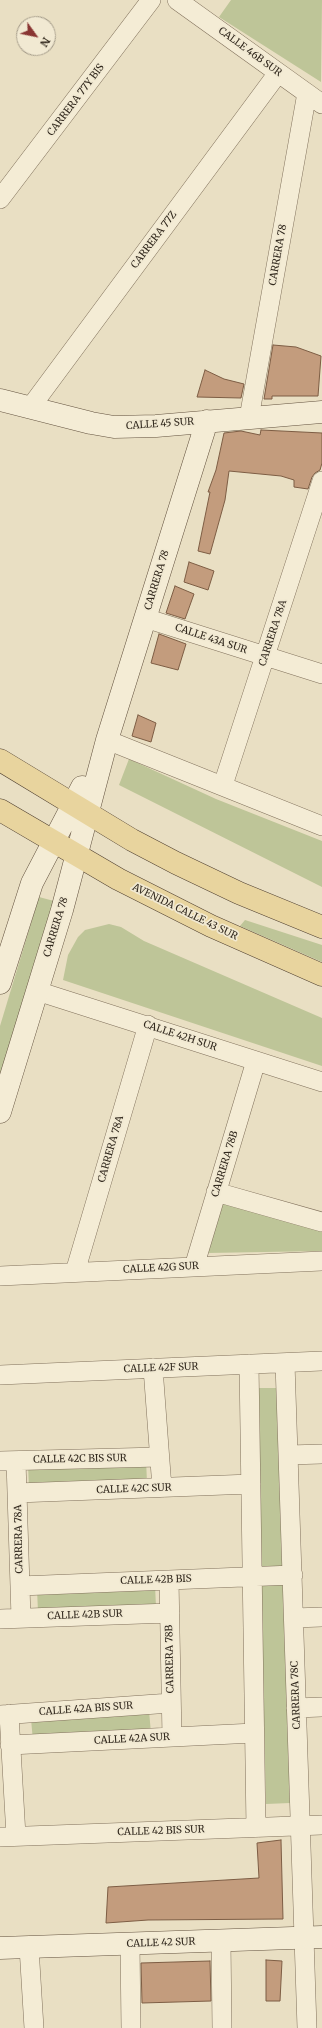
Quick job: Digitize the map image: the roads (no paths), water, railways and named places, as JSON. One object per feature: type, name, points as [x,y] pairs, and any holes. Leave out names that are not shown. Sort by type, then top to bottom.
[{"type":"main road","points":[[0,760],[132,840],[240,893],[322,926]]},
{"type":"main road","name":"AVENIDA CALLE 43 SUR","points":[[0,810],[76,856],[211,926],[322,976]]},
{"type":"street","name":"CARRERA 77Y BIS","points":[[0,200],[151,0]]},
{"type":"street","name":"CALLE 46B SUR","points":[[177,0],[314,98]]},
{"type":"street","name":"CARRERA 77Z","points":[[30,408],[278,73]]},
{"type":"street","name":"CARRERA 78","points":[[248,418],[314,98]]},
{"type":"street","name":"CALLE 45 SUR","points":[[0,400],[114,427],[156,426],[322,412]]},
{"type":"street","name":"CARRERA 78","points":[[0,1112],[62,910],[76,856],[80,809],[107,740],[207,421]]},
{"type":"street","name":"CARRERA 78A","points":[[224,785],[322,481]]},
{"type":"street","name":"CALLE 43A SUR","points":[[145,618],[322,674]]},
{"type":"street","points":[[107,740],[322,825]]},
{"type":"street","name":"CARRERA 78","points":[[0,983],[32,883],[52,842],[80,809]]},
{"type":"street","name":"CALLE 42H SUR","points":[[37,991],[148,1025],[322,1082]]},
{"type":"street","name":"CARRERA 78A","points":[[75,1272],[148,1025]]},
{"type":"street","name":"CARRERA 78B","points":[[194,1267],[256,1061]]},
{"type":"street","points":[[216,1192],[322,1222]]},
{"type":"street","name":"CALLE 42G SUR","points":[[0,1276],[322,1261]]},
{"type":"street","name":"CALLE 42F SUR","points":[[0,1375],[322,1361]]},
{"type":"street","name":"CARRERA 78C","points":[[285,1363],[300,1826],[313,1938],[307,2028]]},
{"type":"street","points":[[249,1364],[256,1828]]},
{"type":"street","points":[[153,1368],[162,1488]]},
{"type":"street","points":[[289,1455],[322,1454]]},
{"type":"street","name":"CALLE 42C BIS SUR","points":[[8,1461],[159,1457]]},
{"type":"street","name":"CARRERA 78A","points":[[8,1461],[17,1493],[21,1618]]},
{"type":"street","name":"CALLE 42C SUR","points":[[17,1493],[251,1484]]},
{"type":"street","name":"CALLE 42B BIS","points":[[20,1586],[293,1575]]},
{"type":"street","name":"CARRERA 78B","points":[[169,1580],[172,1737]]},
{"type":"street","name":"CALLE 42B SUR","points":[[0,1619],[170,1612]]},
{"type":"street","points":[[294,1618],[322,1617]]},
{"type":"street","name":"CALLE 42A BIS SUR","points":[[4,1714],[171,1703]]},
{"type":"street","points":[[296,1708],[322,1707]]},
{"type":"street","points":[[4,1714],[10,1745],[8,1836]]},
{"type":"street","name":"CALLE 42A SUR","points":[[10,1745],[254,1733]]},
{"type":"street","name":"CALLE 42 BIS SUR","points":[[8,1836],[322,1825]]},
{"type":"street","name":"CALLE 42 SUR","points":[[0,1948],[313,1938]]},
{"type":"street","points":[[221,1941],[222,2028]]},
{"type":"street","points":[[130,1944],[131,2028]]},
{"type":"street","points":[[29,1947],[34,2028]]}]
